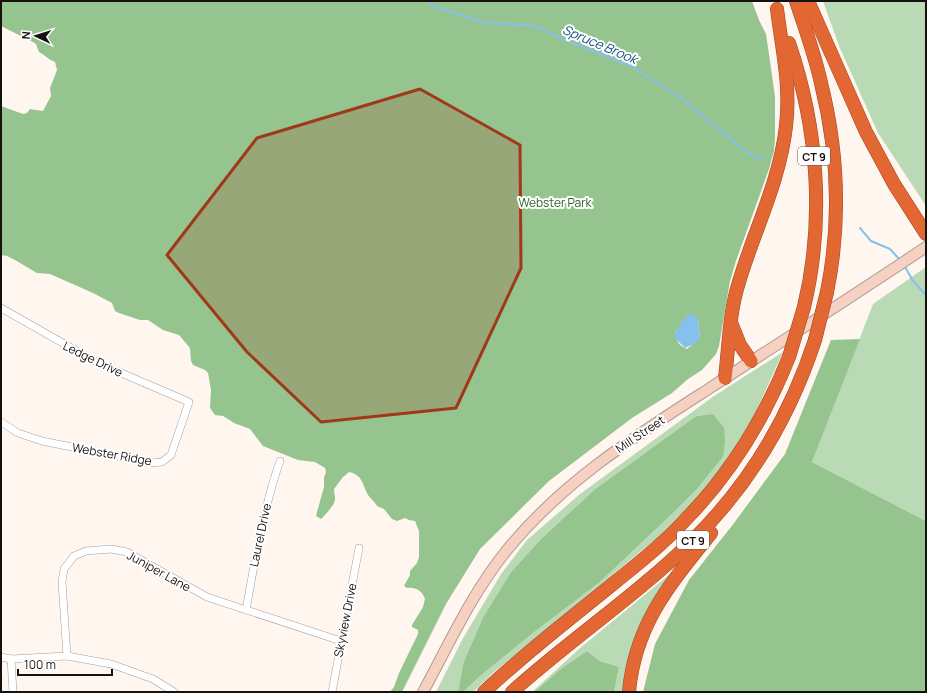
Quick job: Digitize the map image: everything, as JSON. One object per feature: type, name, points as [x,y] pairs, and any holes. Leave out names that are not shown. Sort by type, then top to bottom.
[{"type":"highway","name":"CT 9","points":[[512,692],[676,556],[709,524],[739,489],[763,454],[781,422],[800,382],[815,340],[827,292],[833,255],[836,189],[828,111],[818,69],[796,1]]},
{"type":"highway","points":[[808,1],[850,99],[869,138],[894,184],[926,234]]},
{"type":"highway","name":"CT 9","points":[[484,692],[521,659],[675,531],[702,503],[725,474],[746,443],[772,397],[789,357],[804,307],[811,273],[815,229],[816,190],[810,121],[802,85],[776,5]]},
{"type":"highway","points":[[725,378],[731,321],[738,284],[776,173],[784,139],[787,112],[787,80],[776,5]]},
{"type":"highway","points":[[731,321],[740,345],[752,361]]},
{"type":"highway","points":[[629,692],[637,652],[646,626],[656,607],[669,586],[726,514],[739,489]]},
{"type":"main road","name":"Mill Street","points":[[424,692],[482,584],[507,550],[533,521],[574,482],[604,459],[725,378],[926,247]]},
{"type":"street","name":"Ledge Drive","points":[[1,308],[98,363],[189,402]]},
{"type":"street","name":"Webster Ridge","points":[[1,422],[18,433],[42,441],[151,463],[162,462],[171,455],[189,402]]},
{"type":"street","name":"Laurel Drive","points":[[246,610],[264,511],[280,461]]},
{"type":"street","name":"Skyview Drive","points":[[332,692],[359,548]]},
{"type":"street","name":"Juniper Lane","points":[[67,656],[62,582],[64,570],[74,556],[86,551],[111,549],[127,552],[207,597],[341,641]]},
{"type":"street","points":[[1,657],[11,659],[67,656],[111,664],[153,680],[174,692]]},
{"type":"street","points":[[11,659],[13,692]]},
{"type":"highlighted area","points":[[420,89],[520,145],[521,268],[456,408],[321,422],[247,352],[167,255],[257,138]]},
{"type":"green space","name":"Webster Park","points":[[1,1],[752,1],[766,34],[771,68],[775,97],[774,151],[730,281],[719,346],[716,354],[702,370],[688,379],[672,393],[632,418],[549,481],[480,549],[446,604],[402,692],[390,692],[394,687],[399,673],[418,634],[418,630],[412,627],[412,625],[423,607],[425,599],[422,593],[418,590],[404,586],[410,575],[410,571],[417,563],[419,557],[419,531],[415,521],[405,518],[397,521],[392,519],[384,509],[377,506],[369,496],[359,477],[349,472],[334,489],[335,501],[330,510],[321,519],[316,516],[324,487],[326,472],[325,468],[315,462],[298,460],[263,446],[250,429],[234,423],[223,416],[215,415],[210,408],[211,390],[208,373],[205,370],[193,365],[191,361],[190,348],[179,335],[163,330],[148,320],[140,320],[119,313],[115,311],[112,303],[93,293],[50,274],[37,273],[7,256],[1,255],[1,106],[23,114],[27,113],[30,109],[43,111],[51,96],[50,88],[57,70],[55,62],[39,52],[36,44],[1,26]],"holes":[[[698,320],[700,338],[687,349],[678,342],[675,333],[681,325]]]},
{"type":"green space","points":[[823,1],[926,1],[926,206],[878,133],[839,46]]},
{"type":"green space","points":[[926,267],[926,521],[812,462],[873,304]]},
{"type":"green space","points":[[860,339],[812,462],[926,521],[926,692],[643,692],[655,644],[689,580],[731,527],[785,454],[831,340]]},
{"type":"green space","points":[[783,352],[754,416],[724,464],[690,505],[656,539],[493,673],[473,692],[463,692],[533,633],[600,582],[697,489],[723,457],[713,414],[696,416],[594,490],[542,538],[511,572],[463,664],[458,692],[436,692],[462,640],[501,574],[527,540],[580,494],[714,396]]},
{"type":"green space","points":[[713,414],[724,428],[725,441],[723,457],[697,489],[600,582],[533,633],[463,692],[458,692],[463,664],[483,618],[511,572],[542,538],[594,490],[696,416]]},
{"type":"green space","points":[[681,565],[650,609],[635,639],[630,655],[625,692],[614,692],[619,667],[600,661],[587,651],[562,668],[534,692],[532,692],[579,649]]},
{"type":"green space","points":[[587,651],[600,661],[619,667],[614,692],[534,692],[562,668]]},
{"type":"water","points":[[690,314],[696,316],[698,320],[700,338],[696,343],[685,348],[674,337],[680,324]]},
{"type":"waterway","name":"Spruce Brook","points":[[430,1],[432,5],[438,8],[483,22],[537,27],[570,42],[631,66],[684,100],[749,154],[763,160]]},
{"type":"waterway","name":"Spruce Brook","points":[[860,228],[871,241],[890,249],[900,260]]},
{"type":"waterway","name":"Spruce Brook","points":[[904,265],[913,281],[926,295]]}]
